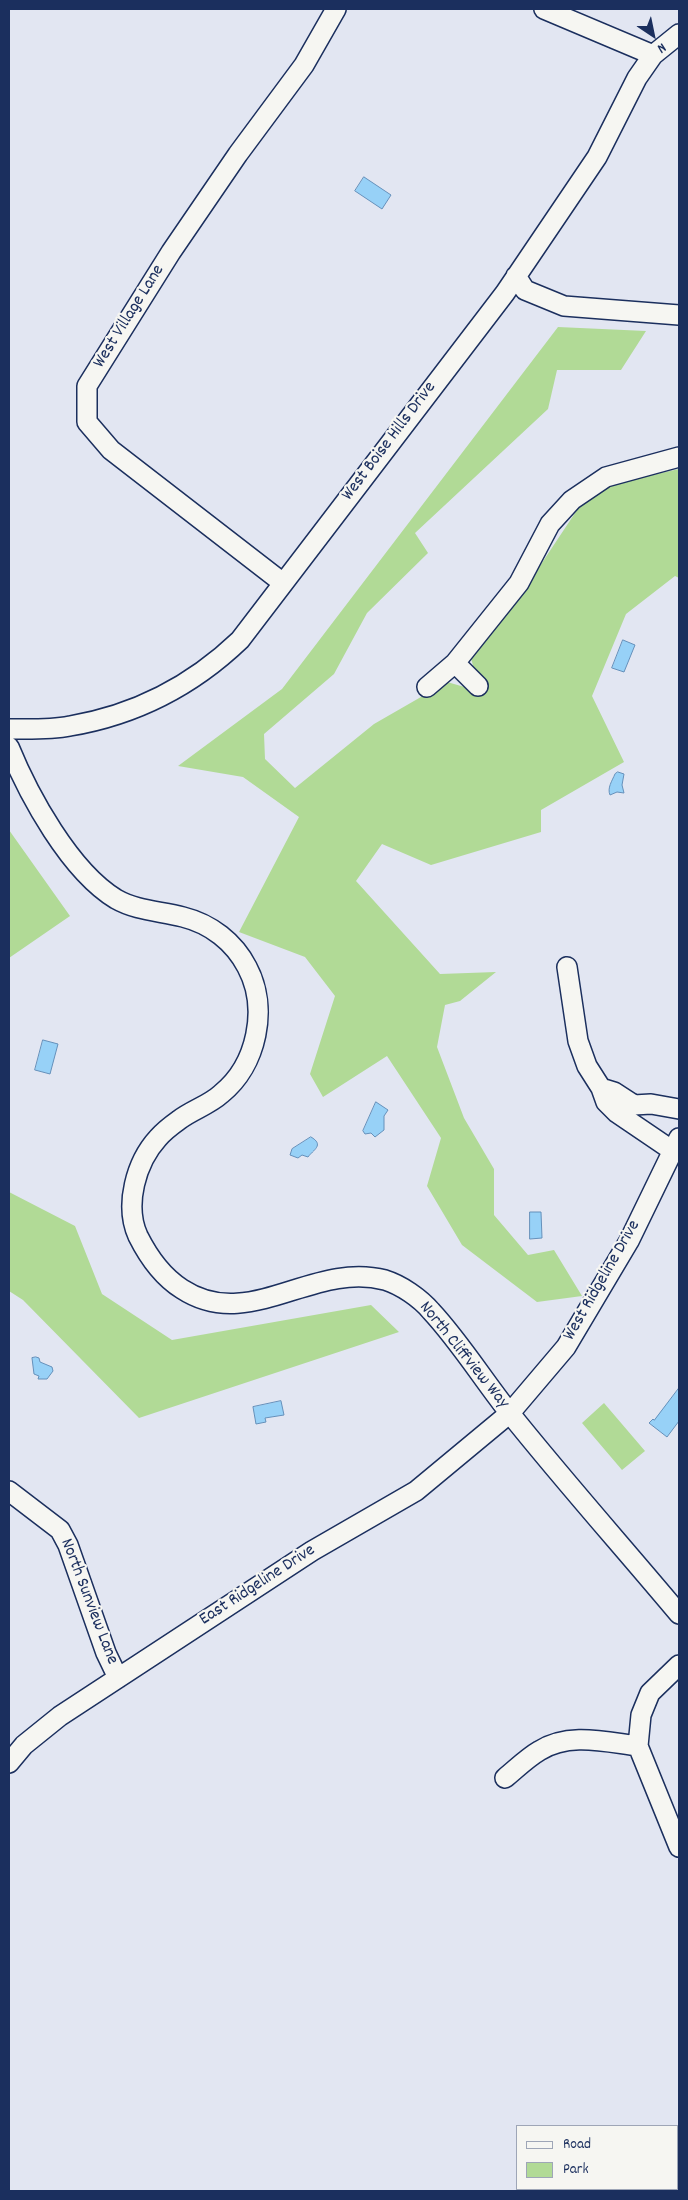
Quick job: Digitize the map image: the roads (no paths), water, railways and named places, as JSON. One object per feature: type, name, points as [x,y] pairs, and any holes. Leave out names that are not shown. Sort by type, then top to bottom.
[{"type":"street","name":"West Village Lane","points":[[283,582],[111,450],[87,422],[87,386],[171,252],[238,154],[304,65],[336,9]]},
{"type":"street","points":[[544,9],[652,55]]},
{"type":"street","name":"West Boise Hills Drive","points":[[9,730],[69,727],[129,710],[159,698],[191,680],[229,651],[240,640],[516,276],[597,157],[637,78],[652,55],[679,34]]},
{"type":"street","points":[[516,276],[524,290],[564,306],[679,315]]},
{"type":"street","points":[[427,686],[455,663],[518,583],[550,524],[572,500],[606,477],[679,457]]},
{"type":"street","points":[[455,663],[478,686]]},
{"type":"street","name":"North Cliffview Way","points":[[9,747],[23,781],[71,858],[95,885],[119,901],[145,910],[185,917],[207,926],[226,940],[239,954],[256,987],[257,1027],[251,1054],[236,1079],[220,1095],[182,1118],[157,1138],[142,1162],[135,1185],[131,1212],[137,1234],[151,1258],[172,1282],[196,1298],[228,1305],[254,1302],[329,1279],[354,1276],[386,1280],[409,1292],[430,1309],[510,1413],[679,1614]]},
{"type":"street","points":[[567,967],[578,1041],[587,1066],[601,1088],[606,1102],[617,1113],[634,1124],[676,1144]]},
{"type":"street","points":[[601,1088],[614,1092],[634,1105],[651,1104],[679,1110]]},
{"type":"street","points":[[634,1124],[644,1105]]},
{"type":"street","name":"West Ridgeline Drive","points":[[510,1413],[566,1346],[629,1241],[676,1144]]},
{"type":"street","name":"East Ridgeline Drive","points":[[9,1763],[24,1745],[41,1730],[118,1678],[312,1551],[416,1491],[510,1413]]},
{"type":"street","name":"North Sunview Lane","points":[[9,1491],[60,1530],[68,1545],[106,1653],[118,1678]]},
{"type":"street","points":[[679,1665],[650,1694],[641,1715],[638,1746],[679,1847]]},
{"type":"street","points":[[505,1778],[539,1751],[557,1742],[574,1739],[638,1746]]},
{"type":"water","points":[[364,177],[391,195],[382,209],[355,191]]},
{"type":"water","points":[[623,640],[635,645],[624,672],[612,668]]},
{"type":"water","points":[[618,772],[624,774],[622,785],[624,793],[617,792],[610,795],[610,784]]},
{"type":"water","points":[[43,1040],[58,1044],[50,1074],[35,1070]]},
{"type":"water","points":[[376,1102],[388,1110],[384,1116],[384,1130],[375,1137],[371,1133],[365,1134],[363,1131]]},
{"type":"water","points":[[311,1137],[318,1145],[308,1157],[302,1155],[298,1158],[290,1155],[292,1149]]},
{"type":"water","points":[[530,1212],[541,1212],[542,1238],[530,1239]]},
{"type":"water","points":[[32,1358],[39,1358],[40,1362],[52,1367],[53,1371],[47,1379],[38,1379],[39,1376],[34,1374]]},
{"type":"water","points":[[679,1388],[679,1421],[667,1437],[649,1423],[654,1420]]},
{"type":"water","points":[[281,1401],[284,1415],[265,1418],[266,1422],[256,1424],[253,1407]]}]
